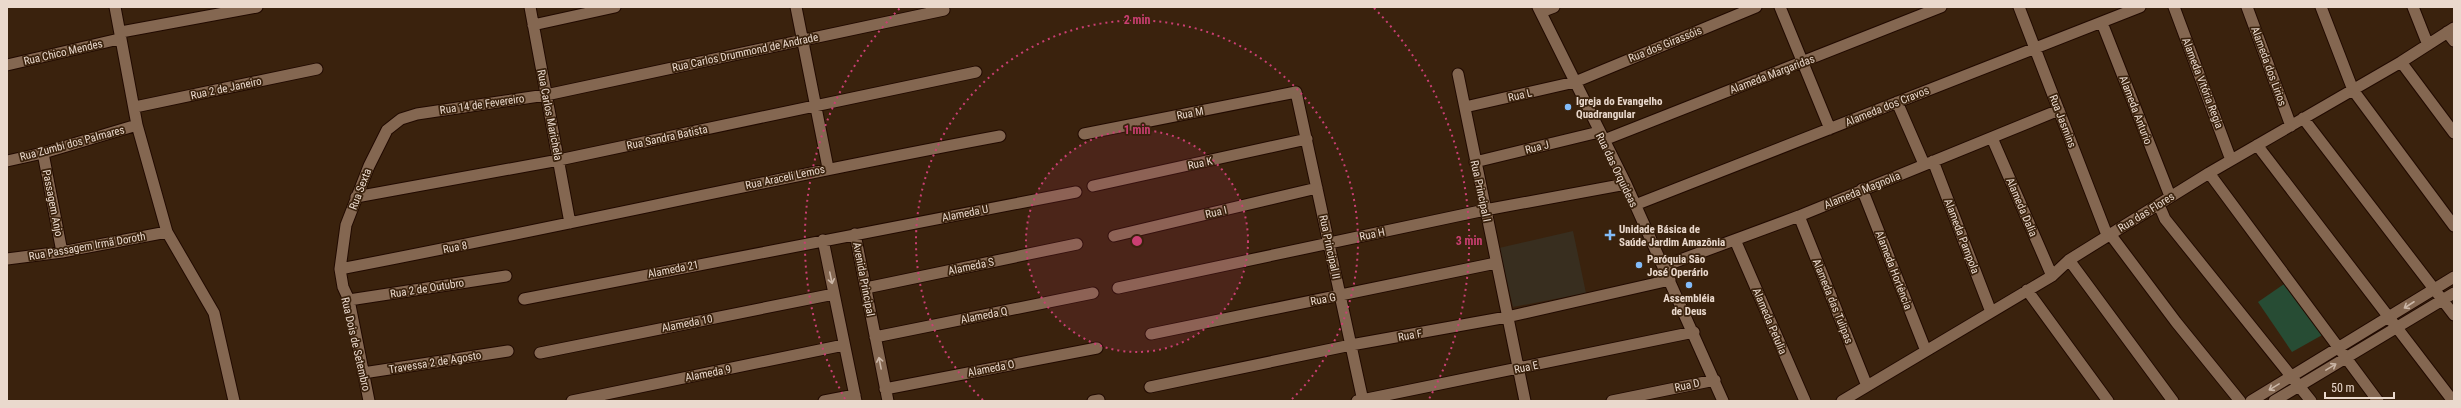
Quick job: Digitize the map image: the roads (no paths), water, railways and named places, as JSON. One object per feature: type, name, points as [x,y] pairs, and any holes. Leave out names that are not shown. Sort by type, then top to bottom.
[{"type":"street","points":[[115,7],[135,107],[137,125],[167,232],[214,313],[234,401]]},
{"type":"street","name":"Rua Chico Mendes","points":[[7,65],[120,36],[257,7]]},
{"type":"street","name":"Rua Carlos Marichela","points":[[530,7],[570,223]]},
{"type":"street","points":[[533,25],[615,7]]},
{"type":"street","points":[[796,7],[828,168]]},
{"type":"street","points":[[1540,10],[1554,7]]},
{"type":"street","name":"Rua dos Girassóis","points":[[1575,82],[1756,7]]},
{"type":"street","points":[[1780,7],[1830,129]]},
{"type":"street","name":"Alameda Margaridas","points":[[1601,136],[1802,62],[1941,7]]},
{"type":"street","name":"Rua Jasmins","points":[[2019,7],[2109,235],[2176,322],[2240,401]]},
{"type":"street","name":"Alameda dos Cravos","points":[[1635,204],[1830,129],[2034,47],[2102,23],[2140,7]]},
{"type":"street","name":"Alameda Vitória Regia","points":[[2174,7],[2231,160]]},
{"type":"street","name":"Alameda dos Lirios","points":[[2247,7],[2291,126]]},
{"type":"street","points":[[2321,7],[2353,90],[2454,226]]},
{"type":"street","points":[[2413,7],[2428,45]]},
{"type":"street","name":"Rua Carlos Drummond de Andrade","points":[[546,95],[802,39],[944,10]]},
{"type":"street","name":"Rua das Orquideas","points":[[1540,10],[1626,184],[1694,332],[1723,401]]},
{"type":"street","name":"Alameda Anturio","points":[[2102,23],[2170,196]]},
{"type":"street","points":[[2451,30],[2454,41]]},
{"type":"street","name":"Rua das Flores","points":[[1842,401],[2052,276],[2069,260],[2170,196],[2401,62],[2451,30]]},
{"type":"street","points":[[2401,62],[2454,133]]},
{"type":"street","name":"Rua 2 de Janeiro","points":[[135,107],[317,69]]},
{"type":"street","name":"Rua Sandra Batista","points":[[356,197],[559,160],[976,72]]},
{"type":"street","name":"Rua Principal I","points":[[1458,74],[1525,401]]},
{"type":"street","name":"Rua L","points":[[1465,107],[1575,82]]},
{"type":"street","name":"Rua M","points":[[1084,134],[1296,92]]},
{"type":"street","name":"Rua Principal II","points":[[1296,92],[1351,345],[1361,401]]},
{"type":"street","name":"Rua 14 de Fevereiro","points":[[417,114],[546,95]]},
{"type":"street","name":"Alameda Pampola","points":[[1897,102],[1928,162],[1992,312]]},
{"type":"street","name":"Alameda Magnolia","points":[[1664,266],[1800,216],[1862,189],[2059,110]]},
{"type":"street","name":"Rua Sexta","points":[[343,287],[340,270],[346,225],[369,166],[387,130],[401,118],[417,114]]},
{"type":"street","points":[[2303,118],[2433,290],[2443,300],[2454,315]]},
{"type":"street","name":"Rua Zumbi dos Palmares","points":[[7,160],[43,153],[137,125]]},
{"type":"street","name":"Rua Araceli Lemos","points":[[570,223],[828,168],[1000,136]]},
{"type":"street","name":"Rua J","points":[[1475,162],[1601,136]]},
{"type":"street","name":"Alameda Dalia","points":[[1992,138],[2052,276]]},
{"type":"street","name":"Rua K","points":[[1093,186],[1307,139]]},
{"type":"street","points":[[2257,145],[2390,318],[2398,326],[2453,401]]},
{"type":"street","name":"Passagem Anjo","points":[[43,153],[62,252]]},
{"type":"street","points":[[2209,173],[2378,401]]},
{"type":"street","name":"Rua H","points":[[1118,288],[1485,210],[1626,184]]},
{"type":"street","name":"Rua I","points":[[1114,236],[1317,188]]},
{"type":"street","name":"Alameda Hortência","points":[[1862,189],[1926,351]]},
{"type":"street","name":"Alameda U","points":[[855,234],[1076,192]]},
{"type":"street","points":[[2158,205],[2165,219],[2311,401]]},
{"type":"street","name":"Alameda das Tulipas","points":[[1800,216],[1867,386]]},
{"type":"street","name":"Rua 8","points":[[340,270],[570,223]]},
{"type":"street","name":"Rua Passagem Irmã Doroth","points":[[7,259],[62,252],[167,232]]},
{"type":"street","name":"Avenida Principal","points":[[823,240],[855,234],[888,401]]},
{"type":"street","points":[[823,240],[855,398],[824,401]]},
{"type":"street","name":"Alameda 21","points":[[524,299],[823,240]]},
{"type":"street","name":"Alameda Petulia","points":[[1735,240],[1805,401]]},
{"type":"street","name":"Alameda S","points":[[866,288],[1077,244]]},
{"type":"street","points":[[2069,260],[2173,401]]},
{"type":"street","name":"Rua G","points":[[1151,334],[1496,263]]},
{"type":"street","name":"Rua 2 de Outubro","points":[[349,300],[506,276]]},
{"type":"street","points":[[2251,401],[2390,318],[2454,277]]},
{"type":"street","name":"Rua F","points":[[1150,387],[1351,345],[1507,317],[1670,280]]},
{"type":"street","name":"Rua Dois de Setembro","points":[[343,287],[349,300],[369,401]]},
{"type":"street","points":[[2027,290],[2108,401]]},
{"type":"street","name":"Alameda Q","points":[[875,337],[1093,293]]},
{"type":"street","points":[[2274,401],[2454,293]]},
{"type":"street","name":"Alameda 10","points":[[540,353],[834,294]]},
{"type":"street","name":"Rua E","points":[[1361,401],[1694,332]]},
{"type":"street","name":"Alameda 9","points":[[572,401],[844,345]]},
{"type":"street","name":"Alameda O","points":[[885,389],[1097,348]]},
{"type":"street","name":"Travessa 2 de Agosto","points":[[363,373],[508,351]]},
{"type":"street","name":"Rua D","points":[[1612,401],[1715,380]]},
{"type":"place","name":"Igreja do Evangelho Quadrangular","points":[[1568,107]]},
{"type":"place","name":"Unidade Básica de Saúde Jardim Amazônia","points":[[1610,235]]},
{"type":"place","name":"Paróquia São José Operário","points":[[1639,265]]},
{"type":"place","name":"Assembléia de Deus","points":[[1689,285]]}]
